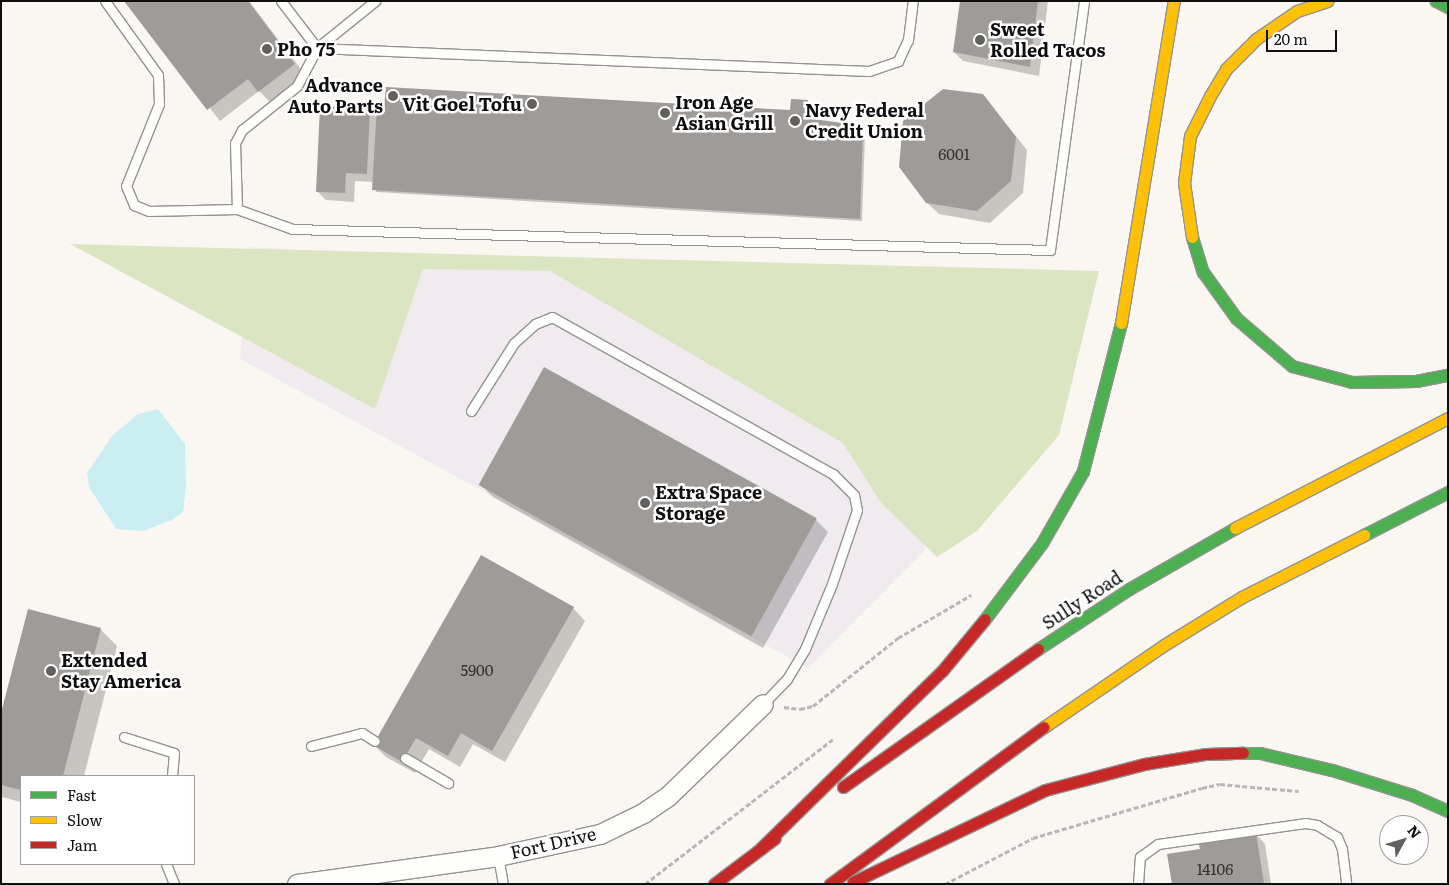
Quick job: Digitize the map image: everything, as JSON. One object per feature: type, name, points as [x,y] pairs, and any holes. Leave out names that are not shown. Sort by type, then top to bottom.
[{"type":"highway","points":[[714,884],[760,849],[942,671],[1002,598],[1042,543],[1083,471],[1108,383],[1130,281],[1174,1]]},
{"type":"highway","points":[[1327,1],[1297,11],[1256,39],[1226,68],[1190,136],[1184,183],[1194,244],[1203,272],[1236,318],[1292,366],[1352,382],[1416,381],[1448,375]]},
{"type":"highway","points":[[1436,1],[1448,7]]},
{"type":"highway","name":"Sully Road","points":[[760,849],[968,696],[1129,590],[1238,526],[1448,418]]},
{"type":"highway","points":[[830,884],[980,771],[1164,645],[1242,597],[1448,492]]},
{"type":"highway","points":[[850,884],[1045,790],[1144,764],[1206,754],[1260,753],[1332,770],[1412,795],[1448,811]]},
{"type":"street","name":"Fort Drive","points":[[297,884],[498,856],[600,834],[643,813],[668,796],[763,704]]},
{"type":"lane","points":[[105,1],[158,75],[159,104],[126,186],[134,205],[149,211],[237,209],[293,229],[1050,250],[1084,1]]},
{"type":"lane","points":[[281,1],[317,48]]},
{"type":"lane","points":[[237,209],[235,143],[242,130],[297,86],[317,48],[375,1]]},
{"type":"lane","points":[[317,48],[869,71],[898,61],[908,40],[913,1]]},
{"type":"lane","points":[[471,411],[514,343],[535,324],[552,317],[833,474],[854,495],[857,510],[832,584],[805,649],[787,678],[763,704]]},
{"type":"lane","points":[[311,746],[362,734],[375,741]]},
{"type":"lane","points":[[124,737],[174,753],[172,775]]},
{"type":"lane","points":[[405,758],[448,783]]},
{"type":"lane","points":[[1138,884],[1140,857],[1158,844],[1305,822],[1317,825],[1337,837],[1342,849],[1346,884]]},
{"type":"lane","points":[[498,856],[503,884]]},
{"type":"lane","points":[[166,865],[174,884]]},
{"type":"path","points":[[763,704],[800,709],[813,706],[923,621],[987,586],[1002,598]]},
{"type":"path","points":[[645,884],[839,734]]},
{"type":"path","points":[[945,884],[1033,838],[1202,788],[1220,784],[1308,791]]},
{"type":"shaded area","points":[[250,247],[882,282],[925,550],[808,668],[240,359]]},
{"type":"green space","points":[[70,244],[1099,271],[1059,435],[977,531],[937,557],[881,503],[843,443],[550,271],[423,269],[375,409]]},
{"type":"water","points":[[158,409],[185,444],[186,486],[183,512],[172,520],[143,531],[116,529],[89,487],[87,473],[112,436],[138,414]]},
{"type":"building","points":[[124,1],[248,1],[295,64],[258,92],[248,79],[207,110]]},
{"type":"building","points":[[960,1],[1038,1],[1030,67],[953,52]]},
{"type":"building","points":[[386,87],[790,110],[791,99],[808,100],[806,118],[842,123],[842,129],[863,130],[860,219],[372,190],[377,105],[384,107]]},
{"type":"building","points":[[943,89],[983,94],[1016,137],[1011,181],[977,211],[926,203],[899,167],[903,121]]},
{"type":"building","points":[[320,106],[370,108],[367,174],[346,173],[345,193],[316,192]]},
{"type":"building","points":[[544,367],[817,518],[751,636],[479,485]]},
{"type":"building","points":[[481,555],[574,607],[492,751],[461,733],[448,756],[416,738],[402,762],[373,745]]},
{"type":"building","name":"Extended Stay America","points":[[28,609],[101,628],[63,775],[20,775],[20,790],[1,785],[1,713]]},
{"type":"building","points":[[1256,833],[1264,883],[1172,884],[1167,854],[1200,849],[1198,841]]},
{"type":"traffic: fast","points":[[1436,1],[1448,7]]},
{"type":"traffic: fast","points":[[1192,237],[1203,272],[1236,318],[1292,366],[1352,382],[1416,381],[1448,375]]},
{"type":"traffic: fast","points":[[985,619],[1042,543],[1083,471],[1121,323]]},
{"type":"traffic: fast","points":[[1364,535],[1448,492]]},
{"type":"traffic: fast","points":[[1038,649],[1129,589],[1235,528]]},
{"type":"traffic: fast","points":[[1243,753],[1260,753],[1332,770],[1412,795],[1448,811]]},
{"type":"traffic: slow","points":[[1121,323],[1174,1]]},
{"type":"traffic: slow","points":[[1192,237],[1184,183],[1190,136],[1210,96],[1226,69],[1256,39],[1297,11],[1327,1]]},
{"type":"traffic: slow","points":[[1235,528],[1448,418]]},
{"type":"traffic: slow","points":[[1044,727],[1164,645],[1242,597],[1364,535]]},
{"type":"traffic: jam","points":[[760,849],[942,671],[985,619]]},
{"type":"traffic: jam","points":[[843,787],[1038,649]]},
{"type":"traffic: jam","points":[[830,884],[1044,727]]},
{"type":"traffic: jam","points":[[853,882],[1045,790],[1144,764],[1206,754],[1243,753]]},
{"type":"traffic: jam","points":[[714,884],[775,838]]},
{"type":"place","name":"Sweet Rolled Tacos","points":[[980,40]]},
{"type":"place","name":"Pho 75","points":[[267,49]]},
{"type":"place","name":"Advance Auto Parts","points":[[393,96]]},
{"type":"place","name":"Vit Goel Tofu","points":[[532,104]]},
{"type":"place","name":"Iron Age Asian Grill","points":[[665,113]]},
{"type":"place","name":"Navy Federal Credit Union","points":[[795,121]]},
{"type":"place","name":"Extra Space Storage","points":[[645,503]]},
{"type":"place","name":"Extended Stay America","points":[[51,671]]}]
